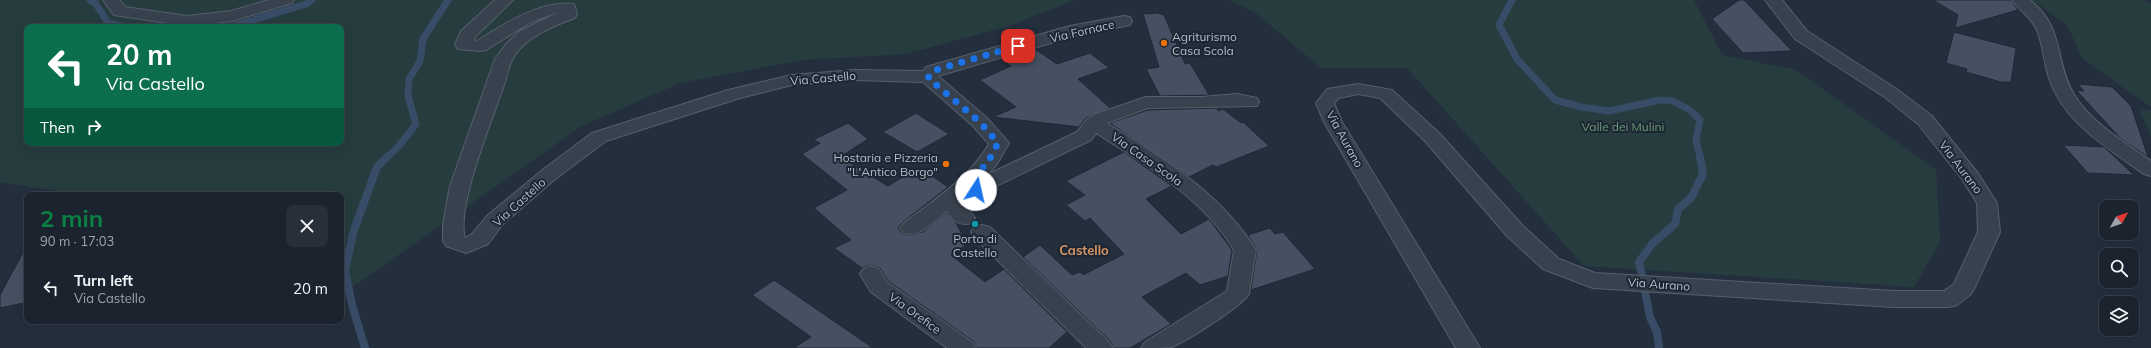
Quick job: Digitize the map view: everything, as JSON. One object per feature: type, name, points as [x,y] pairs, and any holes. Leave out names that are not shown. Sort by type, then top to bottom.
[{"type":"street","points":[[111,0],[120,11],[187,21],[232,16],[286,0]]},
{"type":"street","name":"Via Castello","points":[[505,0],[467,35],[464,45],[480,46],[525,18],[554,7],[568,7],[569,14],[543,24],[522,39],[506,55],[475,138],[456,204],[452,228],[454,241],[466,246],[480,239],[501,216],[547,176],[599,137],[734,94],[792,80],[855,75],[911,75],[928,78]]},
{"type":"street","name":"Via Aurano","points":[[1468,348],[1333,122],[1325,103],[1333,93],[1358,89],[1386,94],[1432,137],[1515,231],[1551,264],[1593,280],[1894,299],[1949,299],[1963,289],[1989,232],[1987,203],[1970,176],[1925,120],[1892,94],[1801,35],[1773,0]]},
{"type":"street","points":[[2020,0],[2031,8],[2044,22],[2063,91],[2074,109],[2116,146],[2151,170]]},
{"type":"street","name":"Via Fornace","points":[[928,78],[932,71],[1076,30],[1124,21]]},
{"type":"street","points":[[928,78],[980,122],[998,143],[977,180],[976,193],[957,212],[974,225],[1101,348]]},
{"type":"street","points":[[911,228],[977,180],[1084,136],[1094,123],[1146,103],[1201,103],[1220,100],[1250,102]]},
{"type":"street","name":"Via Casa Scola","points":[[1094,123],[1167,170],[1205,202],[1234,232],[1245,250],[1238,294],[1224,305],[1153,348]]},
{"type":"street","name":"Via Orefice","points":[[871,274],[879,287],[964,348]]},
{"type":"green space","points":[[0,0],[1074,0],[1009,26],[906,54],[803,60],[680,83],[582,126],[350,289],[344,282],[344,192],[62,192],[0,182]]},
{"type":"green space","name":"Valle dei Mulini","points":[[1229,0],[1694,0],[1722,55],[1796,70],[1936,170],[1940,242],[1914,287],[1584,266],[1407,68],[1321,68],[1256,13]]},
{"type":"green space","points":[[2032,0],[2142,0],[2151,3],[2151,107],[2082,58],[2067,25]]},
{"type":"green space","points":[[2139,109],[2151,110],[2151,137]]},
{"type":"building","points":[[1739,0],[1744,0],[1792,51],[1743,53],[1712,19]]},
{"type":"building","points":[[1933,0],[2011,0],[2018,10],[1955,28],[1958,15]]},
{"type":"building","points":[[1157,13],[1164,15],[1185,64],[1190,63],[1209,95],[1160,96],[1146,69],[1159,67],[1143,14]]},
{"type":"building","points":[[1954,32],[2016,48],[2011,82],[2001,82],[1966,72],[1967,69],[1946,63]]},
{"type":"building","points":[[1035,49],[1057,64],[1090,53],[1109,68],[1078,79],[1110,108],[1086,118],[1079,127],[993,117],[1016,107],[980,80],[1011,66],[1001,59]]},
{"type":"building","points":[[2078,84],[2112,87],[2131,106],[2148,157],[2121,139],[2076,90],[2084,91]]},
{"type":"building","points":[[1217,108],[1218,111],[1223,109],[1241,123],[1243,122],[1269,146],[1216,167],[1213,165],[1189,177],[1110,123],[1148,110]]},
{"type":"building","points":[[916,113],[949,134],[917,152],[883,132]]},
{"type":"building","points":[[848,123],[868,139],[840,157],[888,186],[919,167],[948,187],[903,222],[898,228],[903,234],[910,235],[923,232],[946,213],[956,223],[967,244],[951,255],[985,282],[1004,269],[1067,332],[1049,348],[977,348],[973,341],[888,281],[880,268],[870,265],[862,268],[834,248],[851,240],[814,208],[847,190],[802,154],[820,143],[813,140]]},
{"type":"building","points":[[2063,145],[2104,147],[2134,175],[2088,173]]},
{"type":"building","points":[[1124,152],[1172,186],[1146,199],[1181,234],[1209,219],[1232,250],[1228,276],[1200,285],[1186,273],[1142,297],[1171,324],[1130,348],[1114,348],[1110,341],[1023,257],[1040,245],[1072,275],[1080,272],[1083,275],[1124,254],[1090,218],[1085,221],[1066,205],[1085,195],[1066,181]]},
{"type":"building","points":[[1270,228],[1275,234],[1283,232],[1315,269],[1251,290],[1257,250],[1248,235]]},
{"type":"building","points":[[24,251],[24,303],[0,308],[0,295]]},
{"type":"building","points":[[774,280],[873,348],[794,348],[811,337],[752,295]]},
{"type":"waterway","points":[[90,0],[96,4],[108,23],[112,24]]},
{"type":"waterway","points":[[240,24],[306,4],[312,0]]},
{"type":"waterway","points":[[386,158],[398,147],[416,124],[408,96],[409,79],[420,61],[423,39],[448,0]]},
{"type":"waterway","points":[[1512,0],[1499,25],[1517,59],[1555,100],[1581,107],[1609,111],[1660,100],[1673,101],[1690,110],[1700,120],[1696,139],[1700,158]]},
{"type":"waterway","points":[[1659,348],[1657,332],[1650,317],[1639,262],[1652,244],[1675,224],[1678,209],[1691,198],[1703,174],[1700,157]]},
{"type":"waterway","points":[[365,348],[352,305],[345,270],[354,230],[377,167],[386,158]]},
{"type":"place","name":"Agriturismo Casa Scola","points":[[1164,43]]},
{"type":"place","name":"Hostaria e Pizzeria \"L'Antico Borgo\"","points":[[946,164]]},
{"type":"place","name":"Porta di Castello","points":[[975,224]]},
{"type":"district","name":"Castello","points":[[1084,250]]},
{"type":"route","points":[[976,190],[977,173],[987,164],[998,143],[980,122],[928,78],[932,71],[1018,46]]}]
